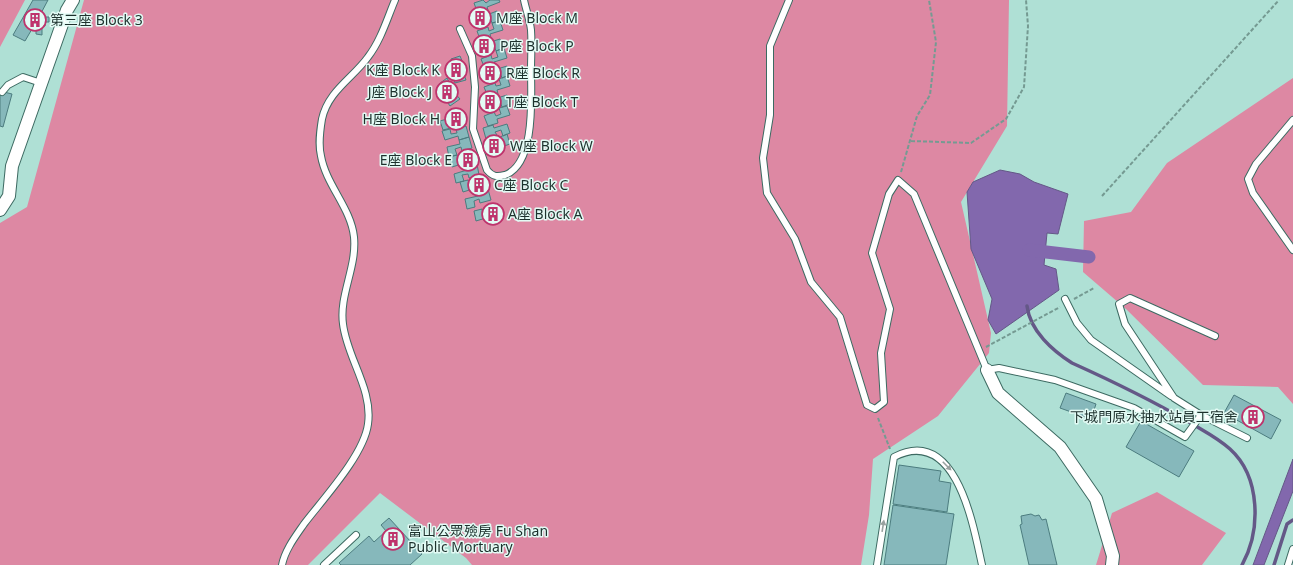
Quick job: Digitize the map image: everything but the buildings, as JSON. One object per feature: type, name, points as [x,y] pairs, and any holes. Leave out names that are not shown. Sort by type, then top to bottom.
[{"type":"street","points":[[0,210],[9,196],[12,166],[67,10],[73,0]]},
{"type":"street","points":[[987,370],[998,393],[1060,447],[1096,499],[1113,556],[1112,565]]},
{"type":"lane","points":[[282,565],[292,541],[345,470],[363,442],[368,424],[368,405],[343,325],[343,308],[354,254],[354,237],[350,220],[321,158],[319,143],[322,118],[326,106],[337,90],[367,59],[377,45],[395,0]]},
{"type":"lane","points":[[460,29],[470,49],[475,71],[473,129],[487,170],[491,175],[498,177],[508,174],[517,167],[524,153],[531,118],[531,30],[524,0]]},
{"type":"lane","points":[[789,0],[770,46],[770,115],[763,158],[767,193],[795,239],[811,282],[840,317],[867,405],[875,409],[884,402],[881,352],[890,309],[872,253],[889,194],[898,180],[914,194],[987,370],[999,368],[1055,380],[1134,408],[1185,437],[1200,415]]},
{"type":"lane","points":[[2,92],[8,85],[24,77],[41,83]]},
{"type":"lane","points":[[1293,120],[1256,164],[1248,178],[1250,188],[1283,238],[1293,250]]},
{"type":"lane","points":[[1174,398],[1126,324],[1119,304],[1130,298],[1215,336]]},
{"type":"lane","points":[[1065,299],[1077,323],[1091,340],[1200,415],[1247,438]]},
{"type":"lane","points":[[878,565],[894,457],[905,451],[917,449],[936,456],[952,471],[971,515],[982,565]]},
{"type":"lane","points":[[324,565],[356,535]]},
{"type":"lane","points":[[1288,565],[1293,549]]},
{"type":"path","points":[[898,180],[911,141],[917,116],[930,95],[936,42],[929,0]]},
{"type":"path","points":[[911,141],[971,143],[1006,119],[1024,87],[1028,26],[1026,0]]},
{"type":"path","points":[[1102,196],[1279,0]]},
{"type":"path","points":[[1074,299],[1094,288]]},
{"type":"path","points":[[986,347],[1060,306]]},
{"type":"path","points":[[875,409],[886,441],[894,457]]},
{"type":"shaded area","points":[[0,0],[25,0],[0,47]]},
{"type":"shaded area","points":[[84,0],[1009,0],[1007,126],[961,202],[991,333],[989,353],[938,416],[873,459],[869,515],[861,565],[472,565],[466,558],[380,493],[308,565],[0,565],[0,223],[27,207]]},
{"type":"shaded area","points":[[1293,78],[1293,404],[1278,387],[1203,385],[1126,309],[1083,272],[1084,221],[1131,212],[1167,163]]},
{"type":"shaded area","points":[[1000,170],[1020,174],[1034,182],[1068,194],[1058,234],[1047,233],[1044,265],[1056,269],[1059,290],[996,334],[988,320],[992,299],[971,249],[967,192],[973,182]]},
{"type":"shaded area","points":[[1293,459],[1293,491],[1264,565],[1253,565]]},
{"type":"shaded area","points":[[1157,492],[1226,533],[1202,565],[1096,565],[1112,513]]},
{"type":"waterway","points":[[1029,250],[1089,257]]},
{"type":"waterway","points":[[1027,306],[1029,315],[1038,332],[1057,353],[1072,363],[1146,398],[1189,422],[1225,445],[1240,461],[1248,474],[1255,505],[1255,521],[1252,536],[1242,565]]},
{"type":"waterway","points":[[1274,565],[1287,524],[1293,520]]},
{"type":"place","name":"M座 Block M","points":[[480,18]]},
{"type":"place","name":"第三座 Block 3","points":[[35,20]]},
{"type":"place","name":"P座 Block P","points":[[484,46]]},
{"type":"place","name":"K座 Block K","points":[[456,70]]},
{"type":"place","name":"R座 Block R","points":[[490,73]]},
{"type":"place","name":"J座 Block J","points":[[447,92]]},
{"type":"place","name":"T座 Block T","points":[[490,102]]},
{"type":"place","name":"H座 Block H","points":[[456,119]]},
{"type":"place","name":"W座 Block W","points":[[494,146]]},
{"type":"place","name":"E座 Block E","points":[[468,160]]},
{"type":"place","name":"C座 Block C","points":[[479,185]]},
{"type":"place","name":"A座 Block A","points":[[493,214]]},
{"type":"place","name":"下城門原水抽水站員工宿舍","points":[[1253,417]]},
{"type":"place","name":"富山公眾殮房 Fu Shan Public Mortuary","points":[[393,539]]}]
